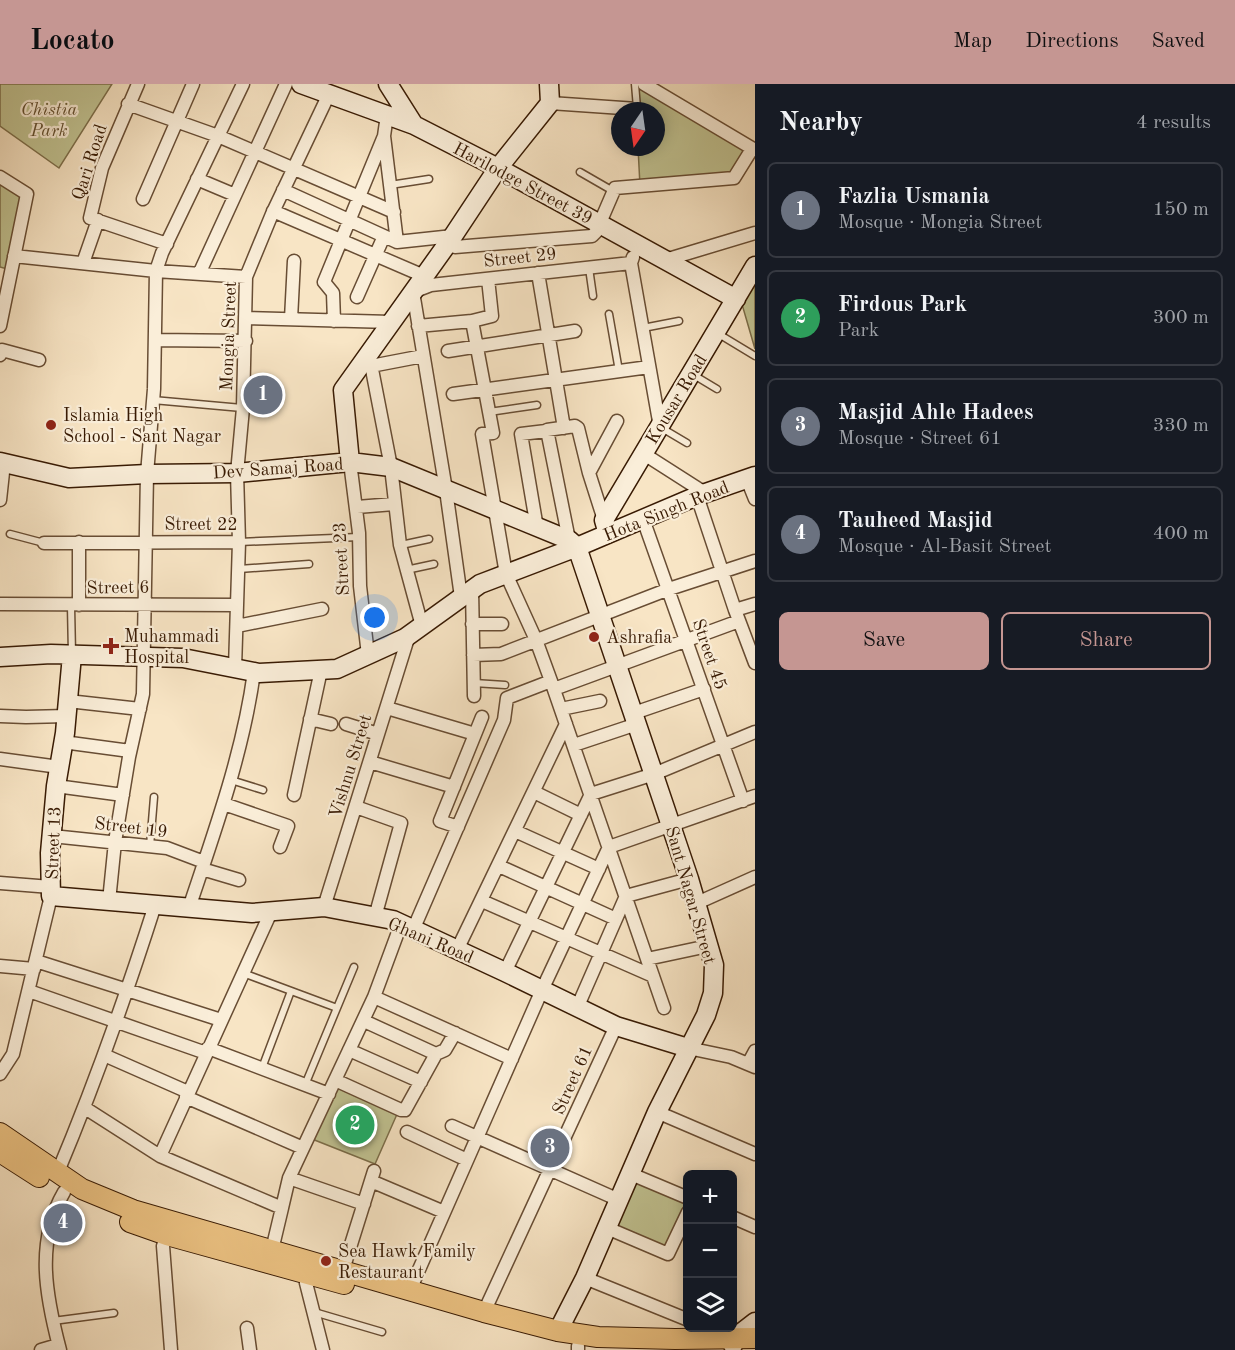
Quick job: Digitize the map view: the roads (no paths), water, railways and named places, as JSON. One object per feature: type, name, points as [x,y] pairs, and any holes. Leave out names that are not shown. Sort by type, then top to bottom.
[{"type":"main road","points":[[0,1133],[82,1189],[133,1210],[484,1312],[558,1331],[679,1344]]},
{"type":"main road","points":[[0,1152],[64,1192],[108,1213],[167,1235],[578,1348],[733,1343],[755,1338]]},
{"type":"main road","points":[[733,1343],[755,1348]]},
{"type":"street","name":"Qari Road","points":[[83,263],[94,219],[102,168],[138,84]]},
{"type":"street","points":[[142,199],[193,84]]},
{"type":"street","points":[[109,901],[115,842],[130,751],[143,694],[147,474],[153,400],[156,271],[162,253],[243,84]]},
{"type":"street","points":[[199,274],[286,84]]},
{"type":"street","name":"Harilodge Street 39","points":[[301,84],[414,125],[498,168],[736,299]]},
{"type":"street","points":[[388,84],[414,125]]},
{"type":"street","points":[[451,239],[455,247],[592,236],[596,232],[615,188],[734,178],[754,149],[644,84]]},
{"type":"street","points":[[350,462],[343,390],[370,360],[391,322],[451,239],[548,89],[611,103]]},
{"type":"street","name":"Mongia Street","points":[[235,668],[239,569],[237,473],[243,408],[246,277],[273,211],[329,94]]},
{"type":"street","points":[[128,104],[218,136],[394,212]]},
{"type":"street","points":[[334,321],[333,293],[324,282],[384,136],[387,115]]},
{"type":"street","points":[[384,136],[397,242]]},
{"type":"street","points":[[0,177],[27,194],[0,326]]},
{"type":"street","points":[[198,179],[235,195]]},
{"type":"street","points":[[283,190],[397,242],[451,239]]},
{"type":"street","points":[[273,211],[424,276]]},
{"type":"street","points":[[94,219],[167,244]]},
{"type":"street","points":[[666,260],[755,233]]},
{"type":"street","points":[[357,297],[384,236]]},
{"type":"street","points":[[635,243],[632,263],[660,427]]},
{"type":"street","points":[[14,256],[156,271],[246,277]]},
{"type":"street","points":[[291,319],[294,261]]},
{"type":"street","name":"Street 29","points":[[413,292],[431,285],[632,263]]},
{"type":"street","name":"Kousar Road","points":[[606,527],[644,454],[755,266]]},
{"type":"street","points":[[538,273],[564,428]]},
{"type":"street","points":[[418,326],[472,321],[492,316],[488,279]]},
{"type":"street","points":[[413,292],[446,490],[472,624],[474,690]]},
{"type":"street","points":[[246,318],[391,322]]},
{"type":"street","points":[[472,321],[493,433],[482,434],[506,574],[536,640],[553,685],[664,1008]]},
{"type":"street","points":[[448,351],[575,331]]},
{"type":"street","points":[[155,340],[246,341]]},
{"type":"street","points":[[0,352],[39,360]]},
{"type":"street","points":[[370,360],[423,356]]},
{"type":"street","points":[[370,360],[391,467],[394,504],[415,631]]},
{"type":"street","points":[[453,394],[650,367]]},
{"type":"street","points":[[589,473],[617,421]]},
{"type":"street","points":[[537,528],[521,434],[564,428],[578,428],[606,527]]},
{"type":"street","points":[[546,431],[573,543]]},
{"type":"street","points":[[644,454],[701,495],[722,573],[755,663]]},
{"type":"street","name":"Dev Samaj Road","points":[[2,463],[69,478],[237,473],[350,462],[391,467],[471,501],[494,508],[573,543]]},
{"type":"street","name":"Street 23","points":[[350,462],[357,507],[360,586],[368,655]]},
{"type":"street","points":[[0,500],[2,463]]},
{"type":"street","points":[[751,478],[755,499]]},
{"type":"street","name":"Hota Singh Road","points":[[0,657],[72,655],[183,658],[254,672],[337,669],[415,631],[480,584],[606,527],[643,519],[701,495],[751,478]]},
{"type":"street","points":[[357,507],[394,504]]},
{"type":"street","name":"Street 45","points":[[643,519],[743,801]]},
{"type":"street","points":[[75,605],[79,542]]},
{"type":"street","name":"Street 22","points":[[44,543],[239,542]]},
{"type":"street","name":"Sant Nagar Street","points":[[558,1331],[585,1278],[657,1112],[706,1015],[713,993],[714,965],[690,879],[600,615],[573,543]]},
{"type":"street","points":[[472,655],[501,654],[669,589],[755,561]]},
{"type":"street","name":"Street 6","points":[[0,604],[237,605]]},
{"type":"street","points":[[272,1250],[289,1178],[407,927],[458,827],[504,720],[507,698],[618,667],[687,642],[755,604]]},
{"type":"street","points":[[237,626],[322,609]]},
{"type":"street","points":[[472,624],[502,624]]},
{"type":"street","name":"Vishnu Street","points":[[324,907],[378,734],[415,631]]},
{"type":"street","name":"Street 13","points":[[0,1074],[13,1054],[51,892],[51,836],[72,655]]},
{"type":"street","points":[[294,795],[321,670]]},
{"type":"street","points":[[189,908],[231,780],[250,702],[254,672]]},
{"type":"street","points":[[574,745],[704,690]]},
{"type":"street","points":[[561,709],[600,701]]},
{"type":"street","points":[[0,716],[26,717],[67,708],[140,709]]},
{"type":"street","points":[[387,708],[475,734]]},
{"type":"street","points":[[458,827],[440,821],[482,717]]},
{"type":"street","points":[[310,719],[331,724]]},
{"type":"street","points":[[457,950],[566,723]]},
{"type":"street","points":[[346,724],[378,734]]},
{"type":"street","points":[[505,972],[544,887],[591,794],[654,774],[755,732]]},
{"type":"street","points":[[63,742],[130,751]]},
{"type":"street","points":[[0,759],[59,767]]},
{"type":"street","points":[[370,762],[454,787]]},
{"type":"street","points":[[56,786],[123,795]]},
{"type":"street","points":[[534,792],[581,814]]},
{"type":"street","points":[[410,1290],[565,938],[609,847],[755,796]]},
{"type":"street","points":[[224,804],[288,826],[280,847]]},
{"type":"street","points":[[356,807],[401,823],[375,917]]},
{"type":"street","points":[[515,831],[598,869]]},
{"type":"street","name":"Street 19","points":[[51,836],[167,848],[203,866],[239,880]]},
{"type":"street","points":[[499,866],[616,918]]},
{"type":"street","points":[[697,903],[755,877]]},
{"type":"street","points":[[626,896],[690,879]]},
{"type":"street","points":[[0,883],[51,892]]},
{"type":"street","name":"Ghani Road","points":[[51,892],[109,901],[252,913],[324,907],[375,917],[407,927],[616,1026],[752,1066]]},
{"type":"street","points":[[577,1008],[626,896]]},
{"type":"street","points":[[482,901],[653,976]]},
{"type":"street","points":[[57,1174],[85,1108],[116,1023],[155,905]]},
{"type":"street","points":[[160,1156],[271,912]]},
{"type":"street","points":[[647,959],[708,946]]},
{"type":"street","points":[[0,966],[35,965],[128,990],[221,1020]]},
{"type":"street","points":[[29,992],[116,1023],[262,1068],[329,1094]]},
{"type":"street","points":[[374,998],[512,1059]]},
{"type":"street","points":[[364,1021],[436,1054]]},
{"type":"street","name":"Street 61","points":[[484,1312],[616,1026]]},
{"type":"street","points":[[335,1080],[401,1110],[407,1108],[436,1054],[445,1050],[454,1034]]},
{"type":"street","points":[[349,1050],[421,1082]]},
{"type":"street","points":[[752,1066],[755,1052]]},
{"type":"street","points":[[104,1055],[303,1148]]},
{"type":"street","points":[[85,1108],[160,1156],[282,1208]]},
{"type":"street","points":[[657,1112],[755,1154]]},
{"type":"street","points":[[452,1126],[619,1200]]},
{"type":"street","points":[[406,1132],[467,1160]]},
{"type":"street","points":[[631,1173],[683,1196]]},
{"type":"street","points":[[344,1270],[373,1176],[444,1212]]},
{"type":"street","points":[[289,1178],[364,1204]]},
{"type":"street","points":[[41,1350],[59,1347],[52,1321],[44,1265],[54,1211],[64,1192]]},
{"type":"street","points":[[737,1219],[755,1227]]},
{"type":"street","points":[[607,1228],[668,1254],[683,1221]]},
{"type":"street","points":[[167,1235],[163,1246],[171,1350]]},
{"type":"street","points":[[307,1274],[306,1283],[322,1348],[334,1350]]},
{"type":"street","points":[[585,1278],[683,1315]]},
{"type":"street","points":[[733,1343],[755,1322]]},
{"type":"street","points":[[247,1328],[250,1350]]},
{"type":"lane","points":[[635,84],[636,102]]},
{"type":"lane","points":[[580,172],[614,191]]},
{"type":"lane","points":[[390,185],[429,179]]},
{"type":"lane","points":[[589,268],[593,296]]},
{"type":"lane","points":[[609,314],[619,371]]},
{"type":"lane","points":[[643,328],[679,321]]},
{"type":"lane","points":[[716,333],[755,356]]},
{"type":"lane","points":[[691,374],[717,389]]},
{"type":"lane","points":[[153,400],[243,408]]},
{"type":"lane","points":[[489,412],[537,405]]},
{"type":"lane","points":[[660,427],[687,443]]},
{"type":"lane","points":[[10,534],[44,543]]},
{"type":"lane","name":"Street 22","points":[[239,542],[359,537]]},
{"type":"lane","points":[[400,545],[429,539]]},
{"type":"lane","points":[[239,569],[309,564]]},
{"type":"lane","points":[[406,570],[434,564]]},
{"type":"lane","name":"Street 13","points":[[72,655],[75,605]]},
{"type":"lane","points":[[474,690],[505,685]]},
{"type":"lane","points":[[231,780],[262,790]]},
{"type":"lane","points":[[150,846],[154,797]]},
{"type":"lane","points":[[305,1085],[354,967]]},
{"type":"lane","points":[[243,973],[337,1008]]},
{"type":"lane","points":[[262,1068],[291,991]]},
{"type":"lane","points":[[314,1312],[382,1332]]},
{"type":"lane","points":[[52,1321],[114,1313]]},
{"type":"place","name":"Fazlia Usmania","points":[[263,395]]},
{"type":"place","name":"Islamia High School - Sant Nagar","points":[[51,425]]},
{"type":"place","name":"Ashrafia","points":[[594,637]]},
{"type":"place","name":"Muhammadi Hospital","points":[[111,646]]},
{"type":"place","name":"Firdous Park","points":[[355,1125]]},
{"type":"place","name":"Masjid Ahle Hadees","points":[[550,1148]]},
{"type":"place","name":"Tauheed Masjid","points":[[63,1223]]},
{"type":"place","name":"Sea Hawk Family Restaurant","points":[[326,1261]]},
{"type":"park label","name":"Chistia Park","points":[[49,120]]}]
